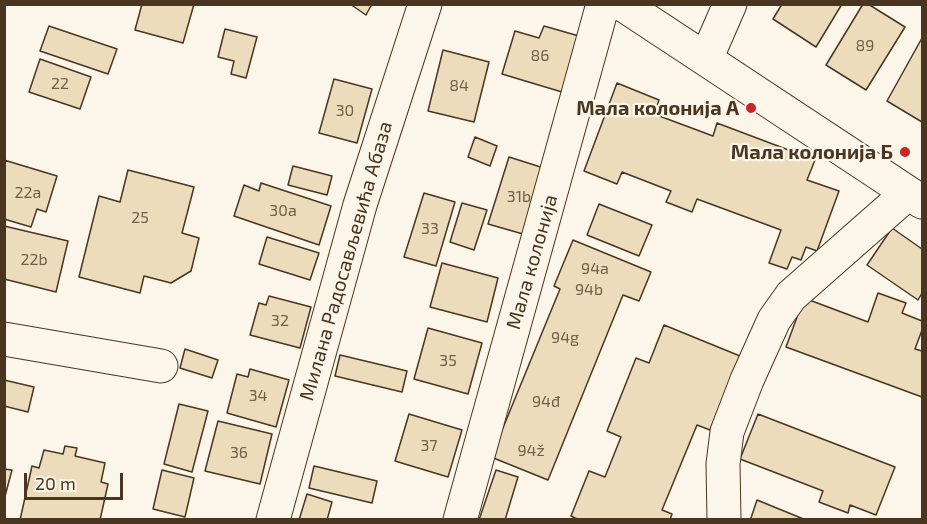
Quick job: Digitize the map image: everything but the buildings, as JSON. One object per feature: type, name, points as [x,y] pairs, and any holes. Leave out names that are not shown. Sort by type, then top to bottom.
[{"type":"street","name":"Милана Радосављевића Абаза","points":[[273,519],[357,216],[425,4]]},
{"type":"street","name":"Мала колонија","points":[[460,519],[603,4]]},
{"type":"street","points":[[622,4],[915,198],[791,296],[774,320],[727,432],[723,464],[724,519]]},
{"type":"street","points":[[706,59],[730,4]]},
{"type":"street","points":[[4,339],[161,366]]},
{"type":"place","name":"Мала колонија А","points":[[751,108]]},
{"type":"place","name":"Мала колонија Б","points":[[905,152]]}]
